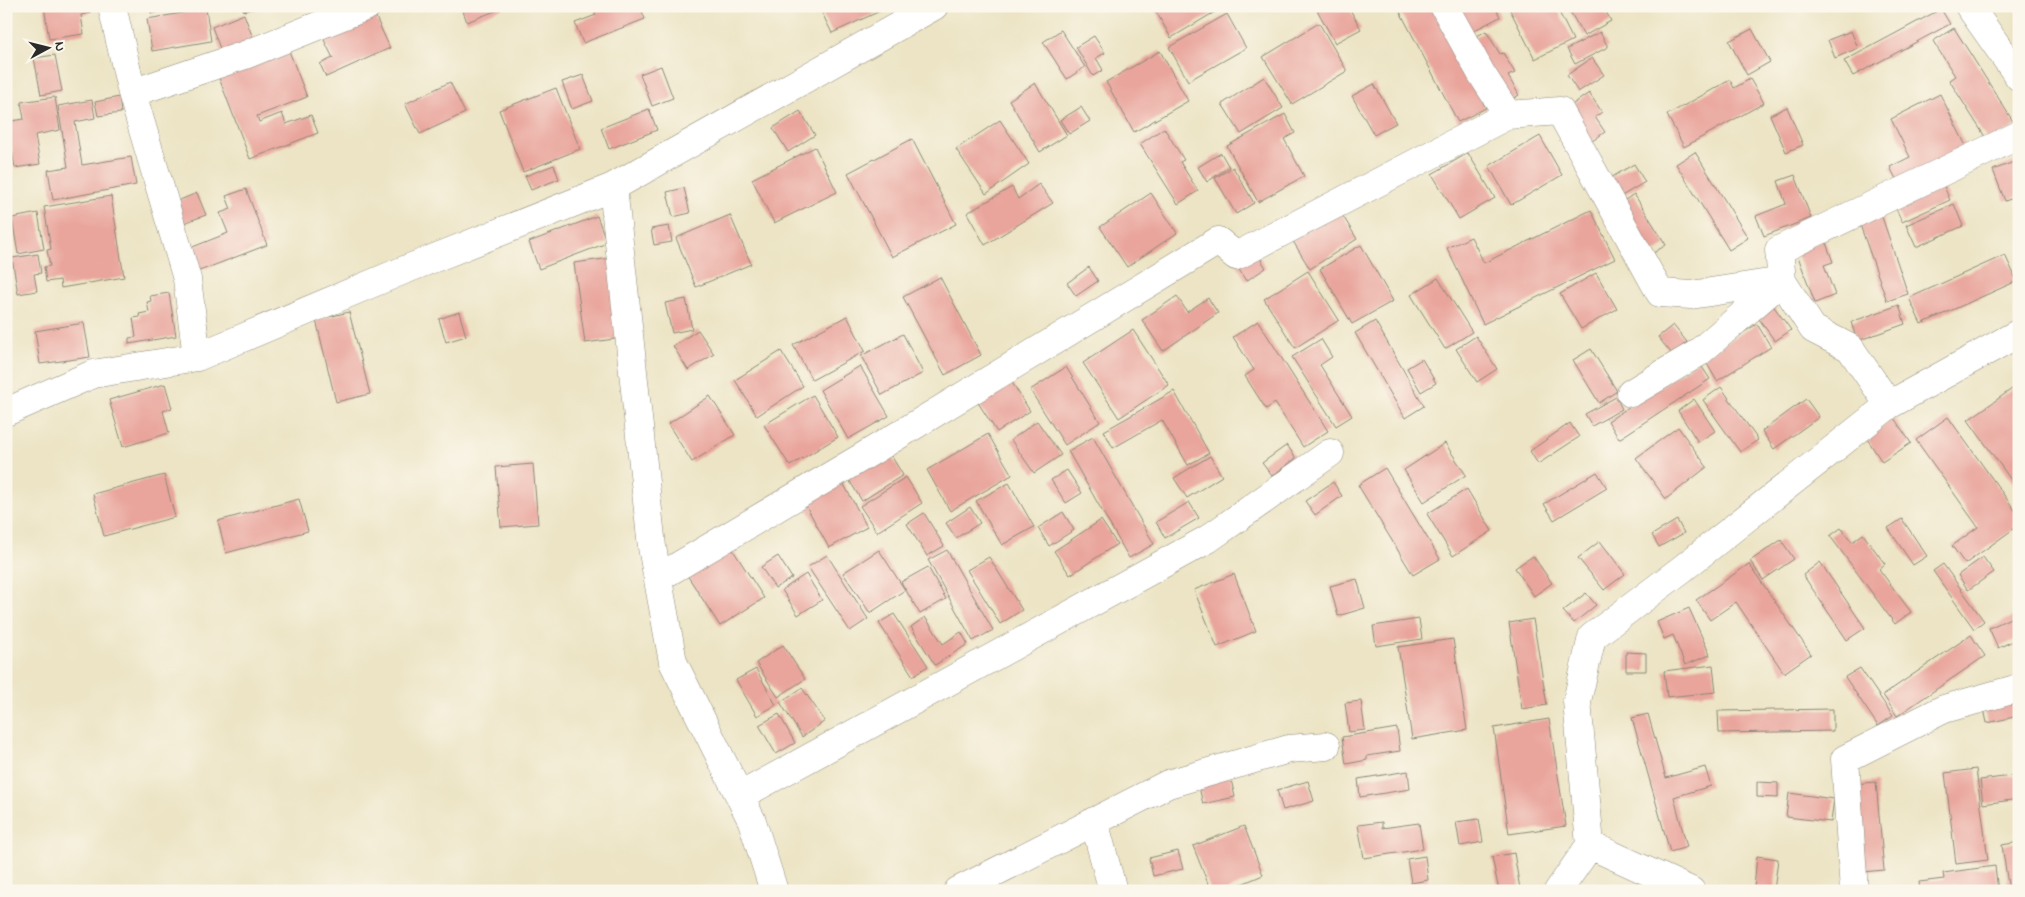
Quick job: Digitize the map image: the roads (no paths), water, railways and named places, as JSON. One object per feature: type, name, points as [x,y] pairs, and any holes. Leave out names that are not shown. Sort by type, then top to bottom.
[{"type":"street","points":[[112,6],[132,93],[187,278],[197,357]]},
{"type":"street","points":[[132,93],[245,55],[368,6]]},
{"type":"street","points":[[6,412],[93,374],[197,357],[397,273],[614,187],[934,6]]},
{"type":"street","points":[[1444,6],[1481,73],[1508,114]]},
{"type":"street","points":[[1969,6],[2019,78]]},
{"type":"street","points":[[658,578],[877,448],[1218,241],[1236,256],[1508,114],[1560,111],[1660,293],[1691,294],[1782,281]]},
{"type":"street","points":[[1889,405],[1850,348],[1813,329],[1782,281],[1779,250],[2019,135]]},
{"type":"street","points":[[614,187],[651,538],[674,662],[752,821],[774,891]]},
{"type":"street","points":[[1631,393],[1698,353],[1782,281]]},
{"type":"street","points":[[1558,891],[1590,844],[1577,701],[1592,637],[1682,569],[1889,405],[2019,333]]},
{"type":"street","points":[[740,796],[1208,539],[1330,453]]},
{"type":"street","points":[[1854,891],[1845,759],[1944,709],[2019,688]]},
{"type":"street","points":[[958,891],[1168,784],[1288,749],[1326,746]]},
{"type":"street","points":[[1094,821],[1113,891]]},
{"type":"street","points":[[1590,844],[1691,891]]}]
